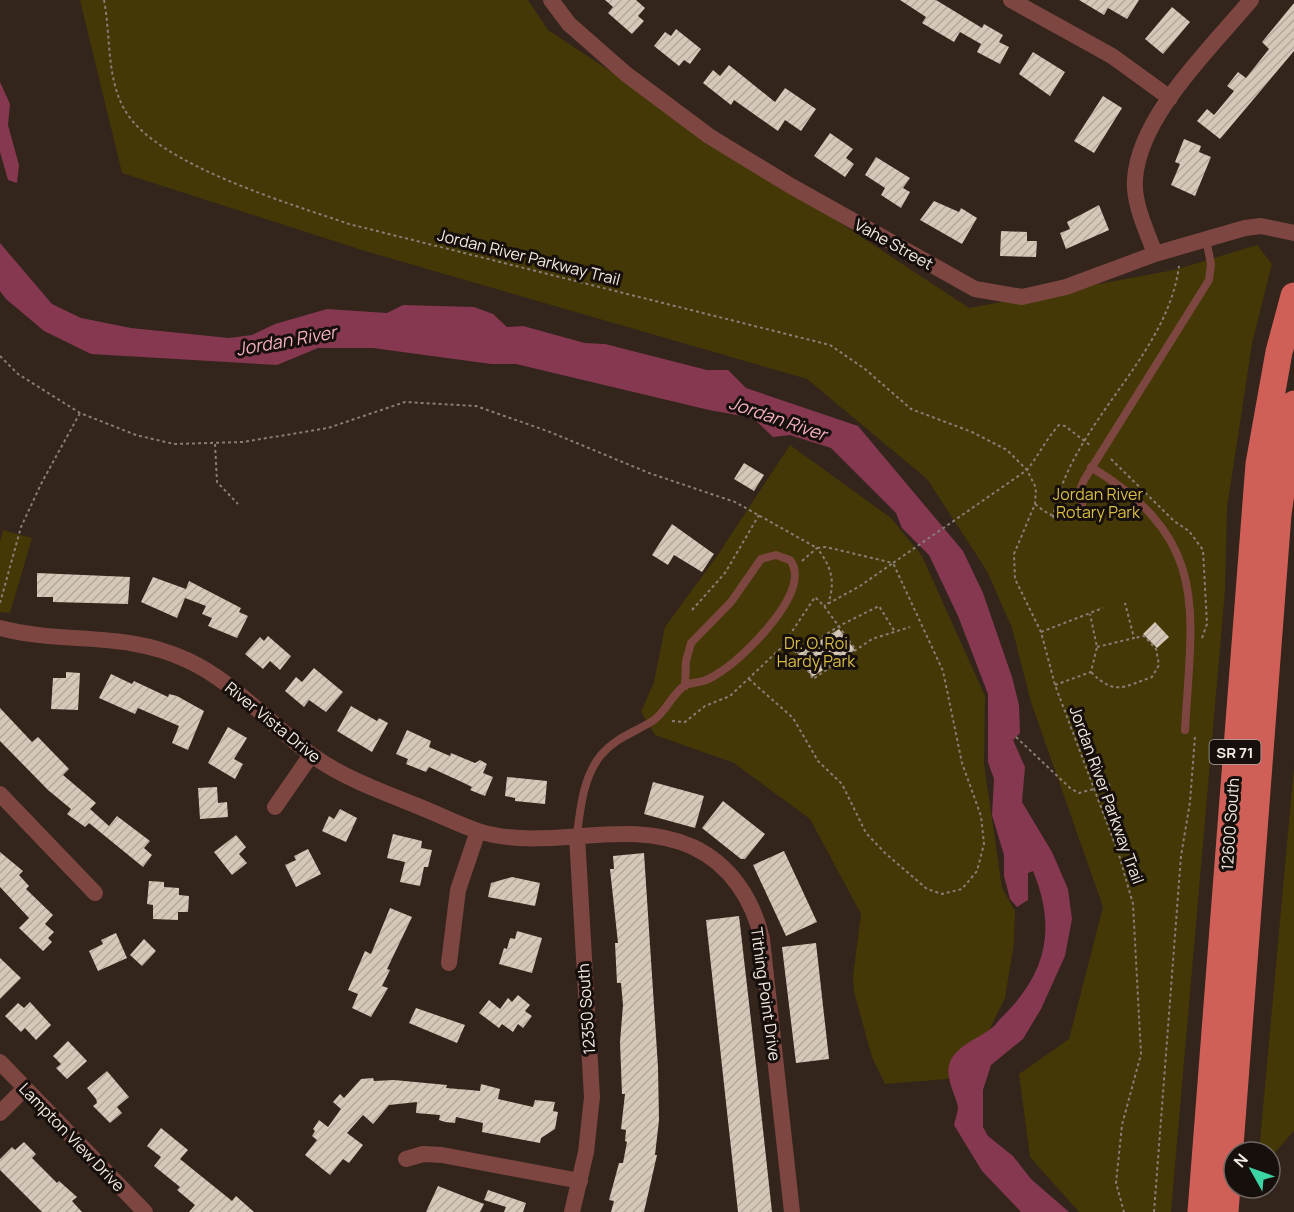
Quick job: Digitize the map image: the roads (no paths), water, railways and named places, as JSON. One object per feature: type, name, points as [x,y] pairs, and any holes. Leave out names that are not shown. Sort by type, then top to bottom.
[{"type":"main road","name":"12600 South","points":[[1201,1212],[1259,464],[1279,352],[1294,296]]},
{"type":"main road","name":"12600 South","points":[[1226,1212],[1278,514],[1294,404]]},
{"type":"street","name":"Vahe Street","points":[[551,0],[569,24],[626,74],[709,136],[791,186],[975,289],[1022,297],[1066,287],[1155,254],[1261,226],[1294,233]]},
{"type":"street","points":[[1011,0],[1112,56],[1170,98]]},
{"type":"street","points":[[1155,254],[1138,207],[1134,181],[1140,147],[1152,122],[1170,98],[1251,0]]},
{"type":"street","name":"River Vista Drive","points":[[0,628],[32,634],[125,640],[174,654],[218,677],[310,755],[354,780],[478,831],[507,838],[577,836]]},
{"type":"street","points":[[275,807],[310,755]]},
{"type":"street","points":[[0,794],[95,893]]},
{"type":"street","points":[[449,963],[458,890],[478,831]]},
{"type":"street","name":"12350 South","points":[[572,1212],[580,1181],[592,1097],[577,836]]},
{"type":"street","name":"Tithing Point Drive","points":[[577,836],[653,836],[682,843],[721,866],[748,899],[762,939],[792,1212]]},
{"type":"street","name":"Lampton View Drive","points":[[0,1062],[145,1212]]},
{"type":"street","points":[[0,1113],[25,1088]]},
{"type":"street","points":[[406,1159],[423,1154],[442,1155],[580,1181]]},
{"type":"lane","points":[[1082,504],[1079,492],[1091,467],[1209,280],[1210,264],[1206,239]]},
{"type":"lane","points":[[1091,467],[1146,507],[1172,542],[1182,564],[1191,598],[1185,730]]},
{"type":"lane","points":[[577,836],[580,811],[592,767],[618,738],[662,713],[685,686],[707,680],[725,669],[765,631],[795,586],[797,572],[795,566],[784,556],[767,556],[761,559],[731,602],[691,643],[686,660],[685,686]]},
{"type":"water","points":[[0,82],[10,104],[8,125],[19,165],[17,183],[8,180],[0,152]]},
{"type":"water","name":"Jordan River","points":[[0,243],[52,304],[81,318],[131,328],[229,338],[252,335],[275,324],[327,309],[387,313],[403,305],[474,307],[493,314],[507,327],[523,326],[585,343],[605,344],[707,370],[728,370],[746,388],[858,426],[963,551],[983,593],[1012,677],[1019,705],[1020,733],[1013,740],[1025,767],[1022,802],[1052,852],[1068,889],[1072,919],[1065,956],[1041,1009],[1023,1039],[991,1065],[983,1090],[983,1127],[988,1136],[1013,1156],[1031,1179],[1069,1212],[1021,1212],[982,1171],[954,1125],[958,1107],[949,1080],[950,1062],[963,1046],[994,1026],[1029,984],[1043,950],[1044,912],[1033,871],[1028,873],[1028,900],[1017,907],[1010,899],[1004,876],[1004,855],[992,815],[994,779],[988,762],[988,694],[958,616],[929,555],[902,528],[896,513],[831,448],[790,435],[773,437],[753,418],[709,410],[516,364],[491,364],[373,348],[318,348],[277,365],[91,354],[44,331],[6,299],[0,291]]},
{"type":"park label","name":"Jordan River Rotary Park","points":[[1098,503]]},
{"type":"park label","name":"Dr. O. Roi Hardy Park","points":[[816,652]]}]
